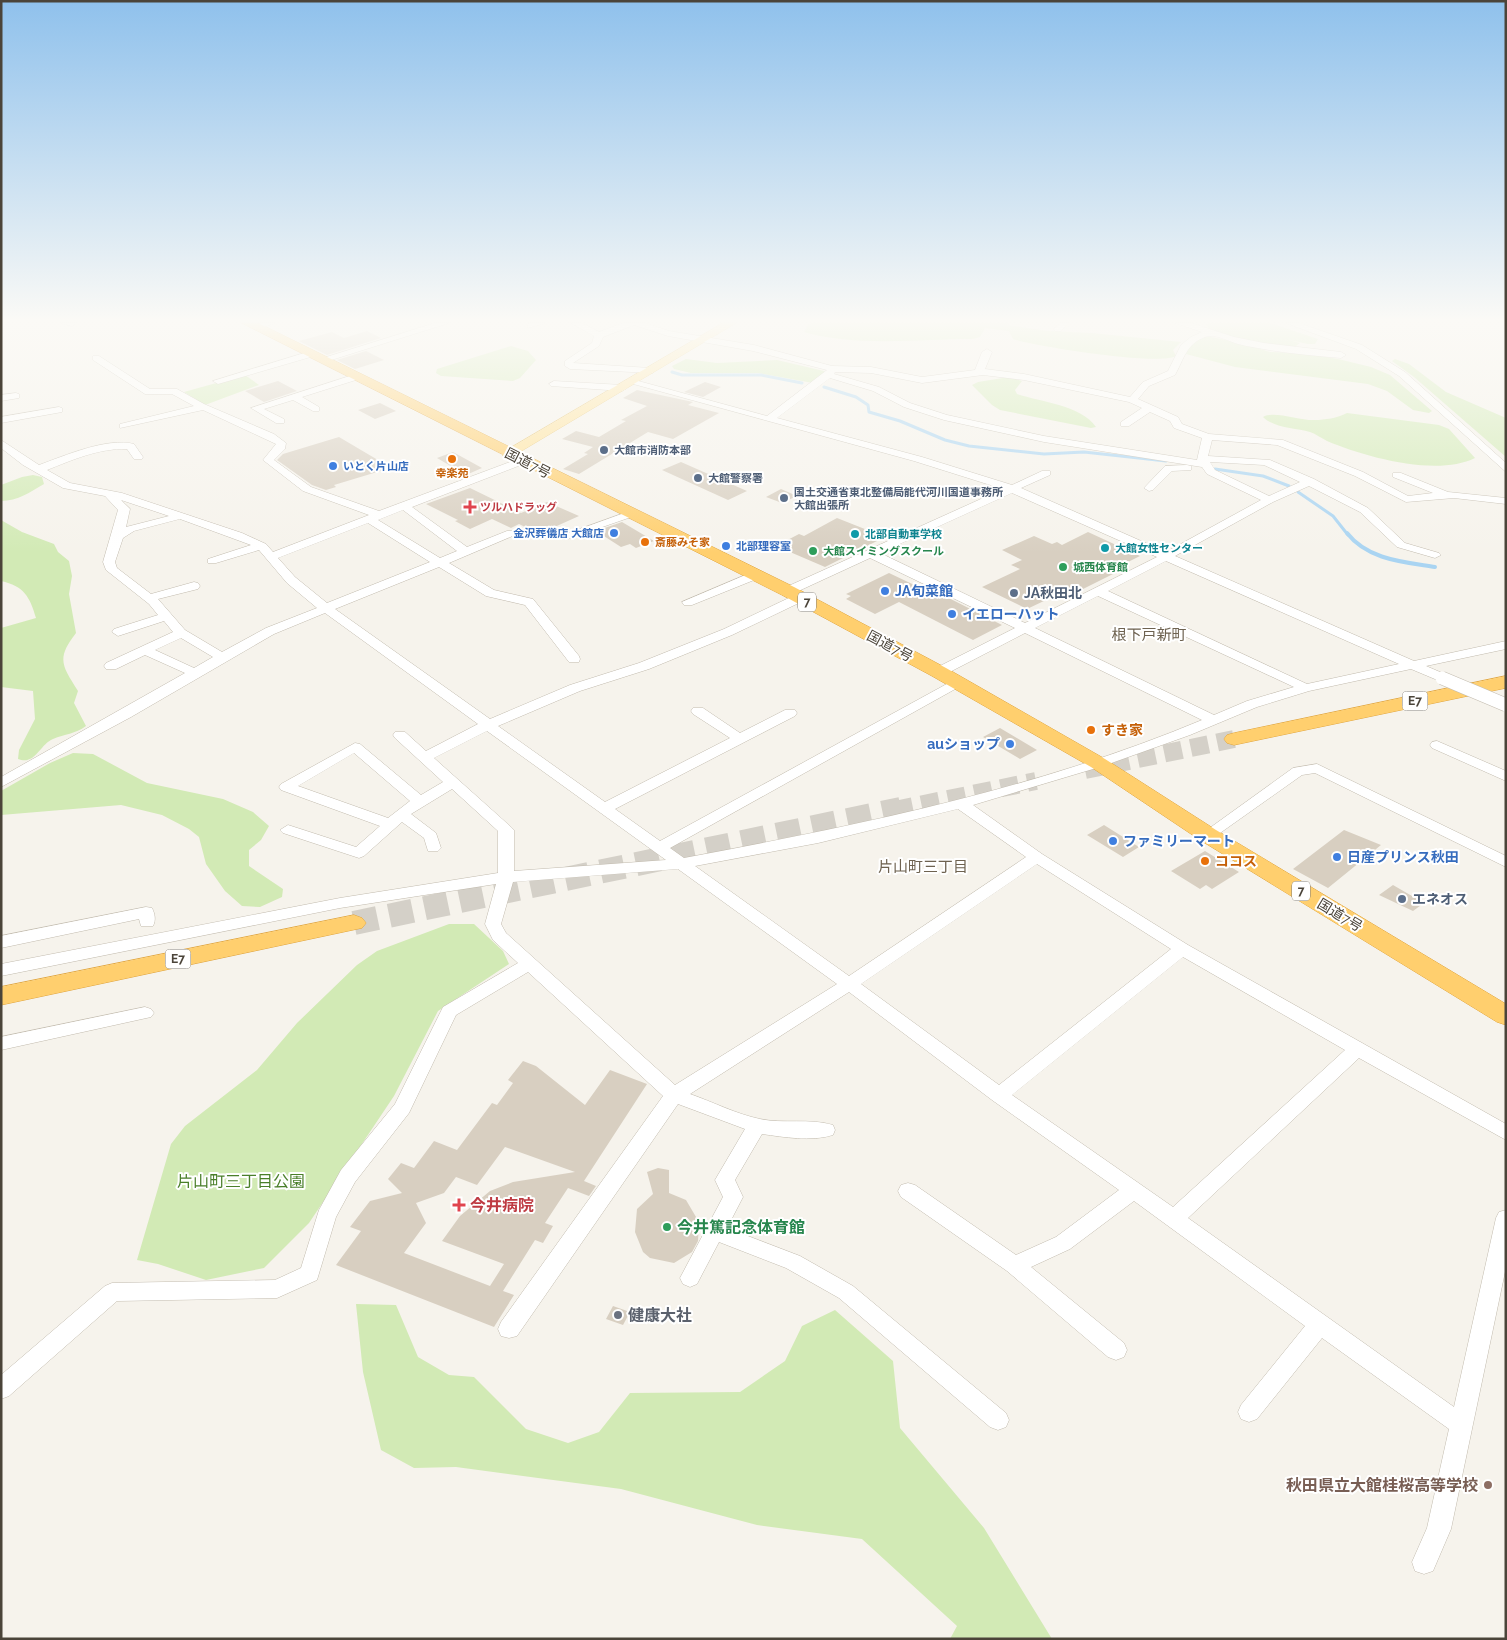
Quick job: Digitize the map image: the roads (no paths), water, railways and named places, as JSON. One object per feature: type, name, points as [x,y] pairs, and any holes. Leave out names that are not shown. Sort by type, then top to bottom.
[{"type":"highway","name":"国道7号","points":[[401,400],[793,594],[959,683],[1098,763],[1208,835],[1506,1016]]},
{"type":"highway","name":"E7","points":[[1234,739],[1506,682]]},
{"type":"highway","points":[[1324,721],[1375,714],[1506,689]]},
{"type":"highway","name":"E7","points":[[1,996],[354,923]]},
{"type":"main road","points":[[515,457],[604,400]]},
{"type":"street","points":[[190,400],[281,442],[282,447],[268,460],[307,489],[374,517],[438,561],[490,593],[529,602],[574,660]]},
{"type":"street","points":[[280,421],[256,408],[281,400]]},
{"type":"street","points":[[299,400],[316,409]]},
{"type":"street","points":[[687,400],[769,419],[918,459],[1011,488],[1410,665],[1506,705]]},
{"type":"street","points":[[769,419],[794,400]]},
{"type":"street","points":[[898,400],[961,421],[1044,439],[1205,465],[1269,500]]},
{"type":"street","points":[[1132,400],[1174,419],[1178,426],[1208,437],[1279,442],[1359,474],[1406,499],[1418,499],[1444,494]]},
{"type":"street","points":[[1430,400],[1506,469]]},
{"type":"street","points":[[124,426],[204,407]]},
{"type":"street","points":[[1126,424],[1149,408]]},
{"type":"street","points":[[1,420],[59,410]]},
{"type":"street","points":[[159,417],[168,426],[220,414]]},
{"type":"street","points":[[1205,465],[1208,437]]},
{"type":"street","points":[[1,443],[27,463],[72,488],[108,493],[238,535],[261,546],[272,556],[291,580],[326,608],[849,984],[999,1095],[1460,1424]]},
{"type":"street","points":[[39,469],[86,453],[125,446],[130,446],[138,457]]},
{"type":"street","points":[[272,556],[404,506],[515,457]]},
{"type":"street","points":[[1149,488],[1169,468],[1174,466],[1266,462],[1310,481],[1364,510],[1401,545],[1435,555]]},
{"type":"street","points":[[424,757],[488,725],[575,688],[644,666],[728,632],[793,594],[870,553],[1046,473]]},
{"type":"street","points":[[1397,475],[1444,494],[1506,501]]},
{"type":"street","points":[[939,672],[1024,627],[1098,591],[1269,500],[1310,481]]},
{"type":"street","points":[[108,493],[124,509],[146,519],[165,519]]},
{"type":"street","points":[[404,506],[465,550]]},
{"type":"street","points":[[124,509],[118,536],[109,562],[112,570],[149,598],[181,633],[222,657]]},
{"type":"street","points":[[564,537],[630,514]]},
{"type":"street","points":[[118,536],[130,529],[182,516]]},
{"type":"street","points":[[1,783],[270,631],[465,550],[511,533]]},
{"type":"street","points":[[212,561],[261,546]]},
{"type":"street","points":[[870,553],[1213,720]]},
{"type":"street","points":[[688,602],[755,575]]},
{"type":"street","points":[[149,598],[194,586]]},
{"type":"street","points":[[1098,591],[1306,688]]},
{"type":"street","points":[[118,632],[166,616]]},
{"type":"street","points":[[111,666],[181,633]]},
{"type":"street","points":[[1,970],[340,903],[506,877],[680,864],[818,838],[961,804],[1098,763],[1252,704],[1306,688],[1506,645]]},
{"type":"street","points":[[145,650],[195,673]]},
{"type":"street","points":[[659,848],[959,683]]},
{"type":"street","points":[[698,711],[740,739]]},
{"type":"street","points":[[604,809],[790,713]]},
{"type":"street","points":[[400,735],[506,830],[506,877],[493,924],[499,936],[529,964],[674,1095],[757,1126],[790,1130],[826,1130]]},
{"type":"street","points":[[1437,744],[1506,777]]},
{"type":"street","points":[[420,802],[355,747],[286,787],[396,819],[431,836],[433,848]]},
{"type":"street","points":[[1208,835],[1298,771],[1317,768],[1506,862]]},
{"type":"street","points":[[288,830],[359,853],[396,819],[452,782]]},
{"type":"street","points":[[961,804],[1037,857],[1182,950],[1506,1133]]},
{"type":"street","points":[[509,1329],[674,1095],[849,984],[1037,857]]},
{"type":"street","points":[[1,942],[146,912],[147,922]]},
{"type":"street","points":[[999,1095],[1182,950]]},
{"type":"street","points":[[1,1389],[112,1292],[277,1290],[310,1274],[326,1216],[348,1176],[402,1108],[449,1011],[529,964]]},
{"type":"street","points":[[1,1044],[145,1013]]},
{"type":"street","points":[[1174,1219],[1357,1048]]},
{"type":"street","points":[[690,1278],[733,1197],[725,1180],[757,1126]]},
{"type":"street","points":[[1014,1265],[1063,1243],[1134,1190]]},
{"type":"street","points":[[908,1191],[1014,1265],[1116,1350]]},
{"type":"street","points":[[1424,1562],[1438,1529],[1460,1424],[1478,1356],[1506,1218]]},
{"type":"street","points":[[715,1232],[793,1262],[846,1292],[998,1420]]},
{"type":"street","points":[[1249,1412],[1319,1325]]},
{"type":"waterway","points":[[860,400],[868,405],[869,412],[900,421],[945,440],[969,446],[1044,454],[1084,452],[1166,461]]},
{"type":"waterway","points":[[1215,469],[1263,476],[1289,486]]},
{"type":"waterway","points":[[1298,492],[1333,516],[1348,535]]},
{"type":"waterway","points":[[1347,533],[1365,549],[1376,554],[1399,561],[1435,567]]},
{"type":"tunnel","points":[[1085,770],[1234,739]]},
{"type":"tunnel","points":[[895,810],[1036,781]]},
{"type":"tunnel","points":[[354,923],[901,809]]},
{"type":"place","name":"大館市消防本部","points":[[604,450]]},
{"type":"place","name":"幸楽苑","points":[[452,459]]},
{"type":"place","name":"いとく片山店","points":[[333,466]]},
{"type":"place","name":"大館警察署","points":[[698,478]]},
{"type":"place","name":"国土交通省東北整備局能代河川国道事務所 大館出張所","points":[[784,498]]},
{"type":"place","name":"ツルハドラッグ","points":[[470,507]]},
{"type":"place","name":"金沢葬儀店 大館店","points":[[614,533]]},
{"type":"place","name":"北部自動車学校","points":[[855,534]]},
{"type":"place","name":"斎藤みそ家","points":[[645,542]]},
{"type":"place","name":"北部理容室","points":[[726,546]]},
{"type":"place","name":"大館女性センター","points":[[1105,548]]},
{"type":"place","name":"大館スイミングスクール","points":[[813,551]]},
{"type":"place","name":"城西体育館","points":[[1063,567]]},
{"type":"place","name":"JA旬菜館","points":[[885,591]]},
{"type":"place","name":"JA秋田北","points":[[1014,593]]},
{"type":"place","name":"イエローハット","points":[[952,614]]},
{"type":"place","name":"すき家","points":[[1091,730]]},
{"type":"place","name":"auショップ","points":[[1010,744]]},
{"type":"place","name":"ファミリーマート","points":[[1113,841]]},
{"type":"place","name":"日産プリンス秋田","points":[[1337,857]]},
{"type":"place","name":"ココス","points":[[1205,861]]},
{"type":"place","name":"エネオス","points":[[1402,899]]},
{"type":"place","name":"今井病院","points":[[459,1205]]},
{"type":"place","name":"今井篤記念体育館","points":[[667,1227]]},
{"type":"place","name":"健康大社","points":[[618,1315]]},
{"type":"place","name":"秋田県立大館桂桜高等学校","points":[[1488,1485]]},
{"type":"district","name":"根下戸新町","points":[[1149,635]]},
{"type":"district","name":"片山町三丁目","points":[[923,867]]},
{"type":"park label","name":"片山町三丁目公園","points":[[241,1181]]}]
